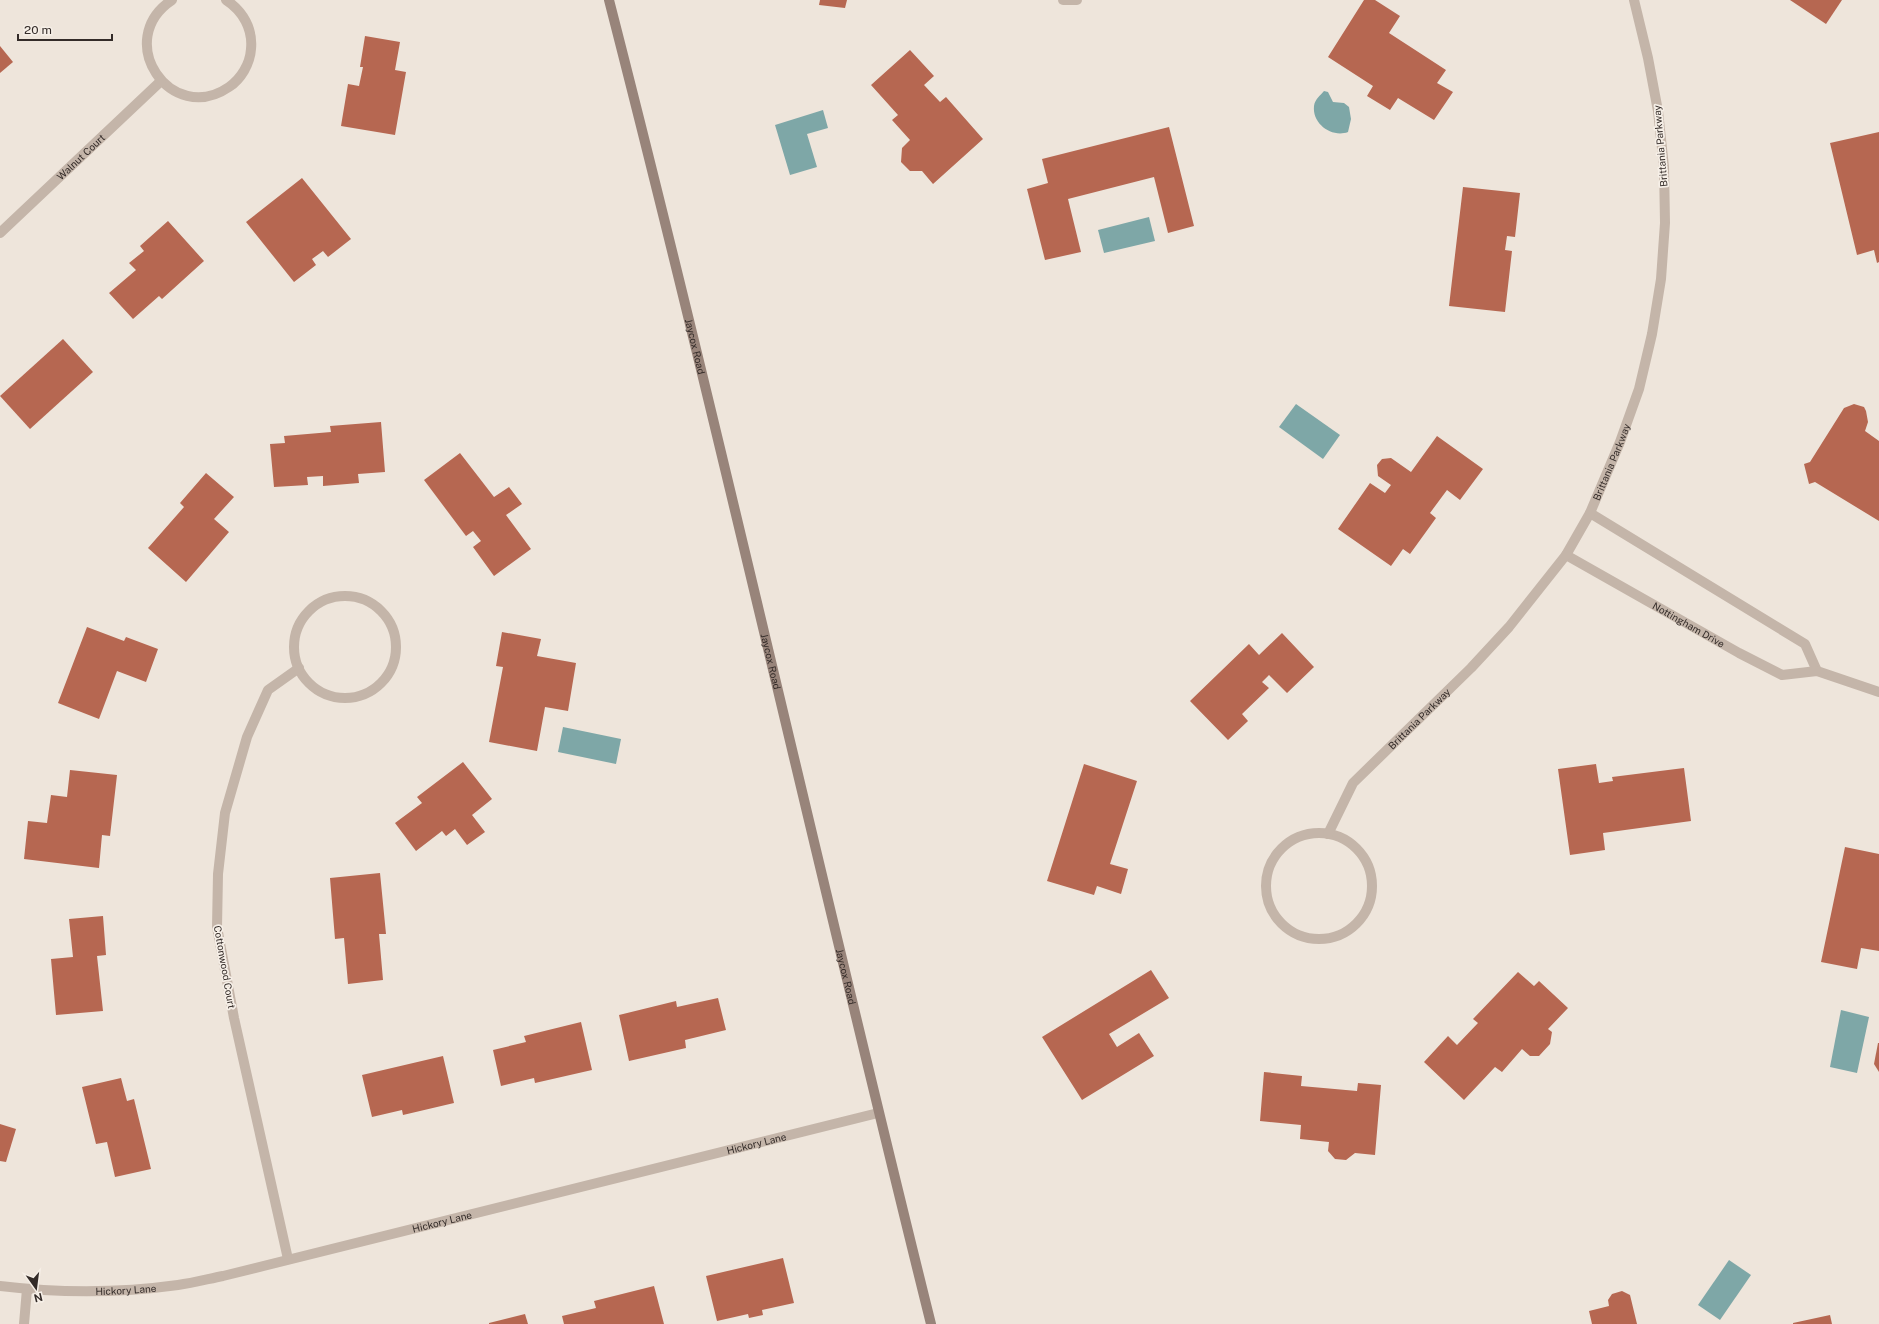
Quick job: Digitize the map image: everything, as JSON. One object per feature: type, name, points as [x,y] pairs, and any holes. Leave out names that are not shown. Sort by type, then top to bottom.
[{"type":"street","points":[[172,0],[158,12],[151,23],[147,34],[146,47],[148,60],[161,81],[171,89],[182,94],[201,97],[220,93],[231,86],[240,78],[250,55],[251,36],[247,24],[241,13],[226,0]]},
{"type":"street","name":"Jaycox Road","points":[[609,0],[670,240],[878,1113],[931,1324]]},
{"type":"street","points":[[1063,0],[1077,0]]},
{"type":"street","name":"Brittania Parkway","points":[[1328,834],[1353,783],[1471,668],[1500,637],[1566,555],[1590,513],[1620,442],[1639,389],[1652,334],[1661,279],[1665,223],[1664,167],[1658,110],[1648,58],[1634,0]]},
{"type":"street","name":"Walnut Court","points":[[0,233],[161,81]]},
{"type":"street","points":[[1590,513],[1806,644],[1817,671]]},
{"type":"street","name":"Nottingham Drive","points":[[1566,555],[1739,653],[1782,675],[1817,671],[1879,692]]},
{"type":"street","points":[[336,597],[358,597],[376,606],[391,622],[396,643],[394,664],[382,682],[365,694],[344,698],[330,696],[312,685],[299,668],[294,647],[298,626],[306,614],[322,601],[336,597]]},
{"type":"street","name":"Cottonwood Court","points":[[288,1259],[234,1018],[216,927],[218,874],[224,813],[247,737],[268,690],[299,668]]},
{"type":"street","points":[[1314,834],[1328,834],[1342,838],[1353,845],[1362,855],[1369,868],[1372,881],[1372,895],[1368,908],[1360,920],[1351,929],[1338,936],[1325,939],[1311,939],[1292,931],[1276,918],[1270,906],[1266,892],[1267,878],[1270,865],[1278,853],[1288,843],[1301,837],[1314,834]]},
{"type":"street","name":"Hickory Lane","points":[[0,1286],[27,1290],[128,1290],[179,1285],[878,1113]]},
{"type":"street","points":[[24,1324],[27,1290]]},
{"type":"water","points":[[1324,91],[1328,92],[1333,102],[1344,103],[1349,107],[1351,119],[1348,132],[1336,133],[1330,131],[1324,128],[1316,118],[1314,106],[1317,99]]},
{"type":"water","points":[[823,110],[828,128],[807,134],[817,167],[790,175],[775,125]]},
{"type":"water","points":[[1149,217],[1155,241],[1104,253],[1098,230]]},
{"type":"water","points":[[1296,404],[1340,435],[1323,459],[1279,427]]},
{"type":"water","points":[[563,727],[621,739],[616,764],[558,752]]},
{"type":"water","points":[[1841,1010],[1869,1017],[1857,1073],[1830,1067]]},
{"type":"water","points":[[1729,1260],[1751,1275],[1720,1320],[1698,1305]]},
{"type":"building","points":[[820,0],[847,0],[845,8],[819,5]]},
{"type":"building","points":[[1364,0],[1375,0],[1400,16],[1389,33],[1446,70],[1437,83],[1453,92],[1434,120],[1398,98],[1390,110],[1367,96],[1373,86],[1328,57]]},
{"type":"building","points":[[1790,0],[1842,0],[1826,24]]},
{"type":"building","points":[[365,36],[400,42],[395,70],[406,72],[395,135],[341,126],[348,84],[359,86],[363,67],[360,67]]},
{"type":"building","points":[[0,46],[13,62],[0,73]]},
{"type":"building","points":[[910,50],[934,76],[924,85],[940,102],[946,97],[983,139],[933,184],[922,171],[910,171],[901,162],[902,148],[910,140],[892,120],[898,115],[871,85]]},
{"type":"building","points":[[1169,127],[1194,226],[1168,233],[1154,177],[1068,199],[1081,252],[1045,260],[1027,189],[1048,183],[1042,159]]},
{"type":"building","points":[[1879,132],[1879,262],[1877,263],[1874,250],[1857,255],[1830,143]]},
{"type":"building","points":[[302,178],[351,239],[328,257],[323,251],[312,259],[316,265],[294,282],[246,222]]},
{"type":"building","points":[[1463,187],[1520,193],[1515,237],[1507,236],[1505,250],[1512,251],[1505,312],[1449,306]]},
{"type":"building","points":[[168,221],[204,261],[162,299],[159,296],[133,319],[109,293],[136,270],[129,263],[144,251],[140,246]]},
{"type":"building","points":[[63,339],[93,372],[30,429],[0,396]]},
{"type":"building","points":[[1854,404],[1864,407],[1868,422],[1865,431],[1879,441],[1879,521],[1815,482],[1809,484],[1804,464],[1810,462],[1844,408]]},
{"type":"building","points":[[381,422],[385,472],[358,474],[359,483],[323,486],[323,476],[307,477],[308,485],[274,487],[270,444],[285,443],[284,436],[331,432],[330,426]]},
{"type":"building","points":[[1437,436],[1483,469],[1460,500],[1447,490],[1430,513],[1436,518],[1410,554],[1403,549],[1391,566],[1338,529],[1370,483],[1385,493],[1391,485],[1378,476],[1377,465],[1382,459],[1391,458],[1411,472]]},
{"type":"building","points":[[460,453],[494,497],[509,487],[522,504],[506,515],[531,549],[494,576],[473,547],[481,541],[473,531],[466,536],[424,480]]},
{"type":"building","points":[[206,473],[234,497],[214,519],[229,532],[186,582],[148,548],[184,507],[180,503]]},
{"type":"building","points":[[87,627],[124,641],[126,637],[158,649],[146,682],[117,671],[99,719],[58,703]]},
{"type":"building","points":[[502,632],[541,639],[537,656],[576,663],[568,711],[545,707],[537,751],[489,742],[503,667],[496,666]]},
{"type":"building","points":[[1282,633],[1314,667],[1287,693],[1269,675],[1262,682],[1269,688],[1242,714],[1248,721],[1228,740],[1190,701],[1249,644],[1259,655]]},
{"type":"building","points":[[463,762],[492,799],[472,815],[485,832],[467,845],[455,829],[446,836],[442,831],[416,851],[395,823],[422,803],[417,797]]},
{"type":"building","points":[[1084,764],[1137,781],[1110,864],[1128,869],[1121,894],[1097,886],[1094,895],[1047,881]]},
{"type":"building","points":[[1596,764],[1599,783],[1613,781],[1612,777],[1684,768],[1691,821],[1603,833],[1605,850],[1570,855],[1558,769]]},
{"type":"building","points":[[70,770],[117,775],[110,836],[102,835],[99,868],[24,859],[28,821],[47,823],[51,795],[67,797]]},
{"type":"building","points":[[1845,847],[1879,854],[1879,951],[1861,948],[1857,969],[1821,962]]},
{"type":"building","points":[[380,873],[386,934],[379,934],[383,980],[348,984],[344,938],[335,939],[330,878]]},
{"type":"building","points":[[103,916],[106,955],[97,956],[103,1011],[56,1015],[51,959],[73,957],[69,919]]},
{"type":"building","points":[[1151,970],[1169,998],[1109,1034],[1117,1047],[1139,1033],[1154,1056],[1082,1100],[1042,1037]]},
{"type":"building","points":[[1518,972],[1534,986],[1539,981],[1568,1008],[1548,1029],[1552,1032],[1550,1044],[1539,1056],[1530,1056],[1522,1049],[1502,1072],[1495,1067],[1464,1100],[1424,1062],[1448,1036],[1457,1045],[1478,1023],[1473,1019]]},
{"type":"building","points":[[718,998],[726,1030],[685,1040],[686,1048],[629,1061],[619,1015],[676,1001],[677,1007]]},
{"type":"building","points":[[581,1022],[592,1070],[535,1083],[534,1078],[501,1086],[493,1050],[526,1042],[524,1036]]},
{"type":"building","points":[[1879,1043],[1879,1072],[1874,1064]]},
{"type":"building","points":[[443,1056],[454,1103],[403,1115],[402,1110],[372,1117],[362,1075]]},
{"type":"building","points":[[1264,1072],[1302,1076],[1301,1086],[1357,1091],[1358,1083],[1381,1085],[1375,1155],[1355,1153],[1346,1160],[1335,1159],[1328,1151],[1329,1142],[1300,1139],[1301,1125],[1260,1121]]},
{"type":"building","points":[[121,1078],[127,1101],[134,1099],[151,1169],[115,1177],[107,1142],[96,1144],[82,1087]]},
{"type":"building","points":[[0,1124],[16,1129],[6,1162],[0,1161]]},
{"type":"building","points":[[783,1258],[794,1303],[762,1310],[763,1315],[749,1318],[748,1314],[717,1321],[706,1276]]},
{"type":"building","points":[[654,1286],[664,1324],[564,1324],[562,1316],[596,1308],[594,1301]]},
{"type":"building","points":[[1622,1291],[1630,1295],[1637,1324],[1592,1324],[1589,1311],[1609,1306],[1608,1300],[1612,1294]]},
{"type":"building","points":[[525,1314],[528,1324],[489,1324],[489,1323]]},
{"type":"building","points":[[1830,1315],[1832,1324],[1793,1324],[1793,1323]]}]
